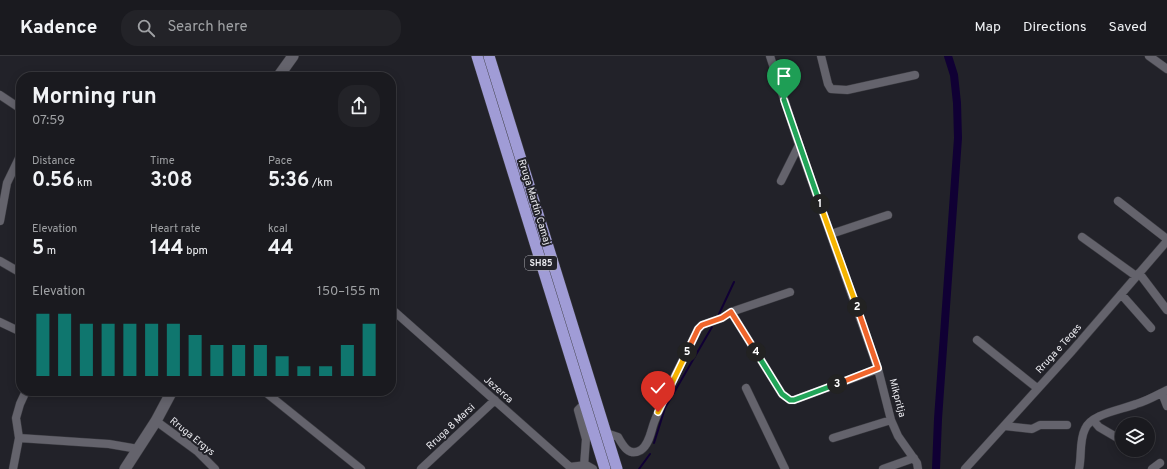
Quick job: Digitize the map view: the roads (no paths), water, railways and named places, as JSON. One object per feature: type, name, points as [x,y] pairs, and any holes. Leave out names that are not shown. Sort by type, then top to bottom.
[{"type":"highway","name":"Rruga Martin Camaj","points":[[477,56],[605,469]]},
{"type":"highway","name":"Rruga Martin Camaj","points":[[489,56],[617,469]]},
{"type":"street","points":[[282,72],[293,56]]},
{"type":"street","name":"Mikpritja","points":[[770,56],[799,145],[878,368],[891,420],[898,436],[917,463],[918,469]]},
{"type":"street","points":[[821,56],[828,84],[831,89],[847,90],[915,75]]},
{"type":"street","points":[[1149,56],[1167,68]]},
{"type":"street","points":[[0,95],[16,106]]},
{"type":"street","points":[[781,181],[799,145]]},
{"type":"street","points":[[0,221],[7,183],[16,163]]},
{"type":"street","points":[[1118,201],[1167,240]]},
{"type":"street","points":[[831,234],[888,215]]},
{"type":"street","points":[[1082,237],[1137,274],[1167,310]]},
{"type":"street","name":"Rruga e Teqes","points":[[965,469],[1121,294],[1167,240]]},
{"type":"street","points":[[0,261],[16,270]]},
{"type":"street","points":[[606,433],[618,437],[624,448],[628,451],[632,452],[643,449],[648,441],[658,412],[698,329],[702,325],[722,318],[731,312],[790,292]]},
{"type":"street","points":[[1121,294],[1151,328]]},
{"type":"street","points":[[731,312],[782,394],[790,400],[794,400],[878,368]]},
{"type":"street","name":"Jezerca","points":[[396,313],[570,467],[589,466],[592,469]]},
{"type":"street","points":[[0,322],[16,330]]},
{"type":"street","points":[[977,340],[1037,388]]},
{"type":"street","points":[[746,388],[785,469]]},
{"type":"street","points":[[1079,469],[1082,436],[1085,427],[1093,420],[1102,415],[1138,404],[1164,391],[1167,406]]},
{"type":"street","points":[[13,469],[19,438],[16,418],[24,396]]},
{"type":"street","points":[[125,469],[156,421],[169,396]]},
{"type":"street","points":[[270,396],[361,469]]},
{"type":"street","name":"Rruga 8 Marsi","points":[[421,469],[495,400]]},
{"type":"street","points":[[584,466],[586,439],[578,410],[585,403]]},
{"type":"street","points":[[833,438],[891,420]]},
{"type":"street","points":[[1093,420],[1099,427],[1115,436]]},
{"type":"street","name":"Rruga Ergys","points":[[156,421],[197,451],[216,469]]},
{"type":"street","points":[[1004,426],[1032,429],[1040,425],[1067,426]]},
{"type":"street","points":[[19,438],[109,444],[138,450]]},
{"type":"street","points":[[883,469],[914,458]]},
{"type":"street","points":[[1152,469],[1160,463]]},
{"type":"waterway","points":[[936,469],[938,419],[958,138],[957,103],[954,75],[948,56]]},
{"type":"waterway","points":[[719,314],[734,282]]},
{"type":"waterway","points":[[654,443],[665,408],[712,327]]},
{"type":"waterway","points":[[639,469],[650,454]]}]
